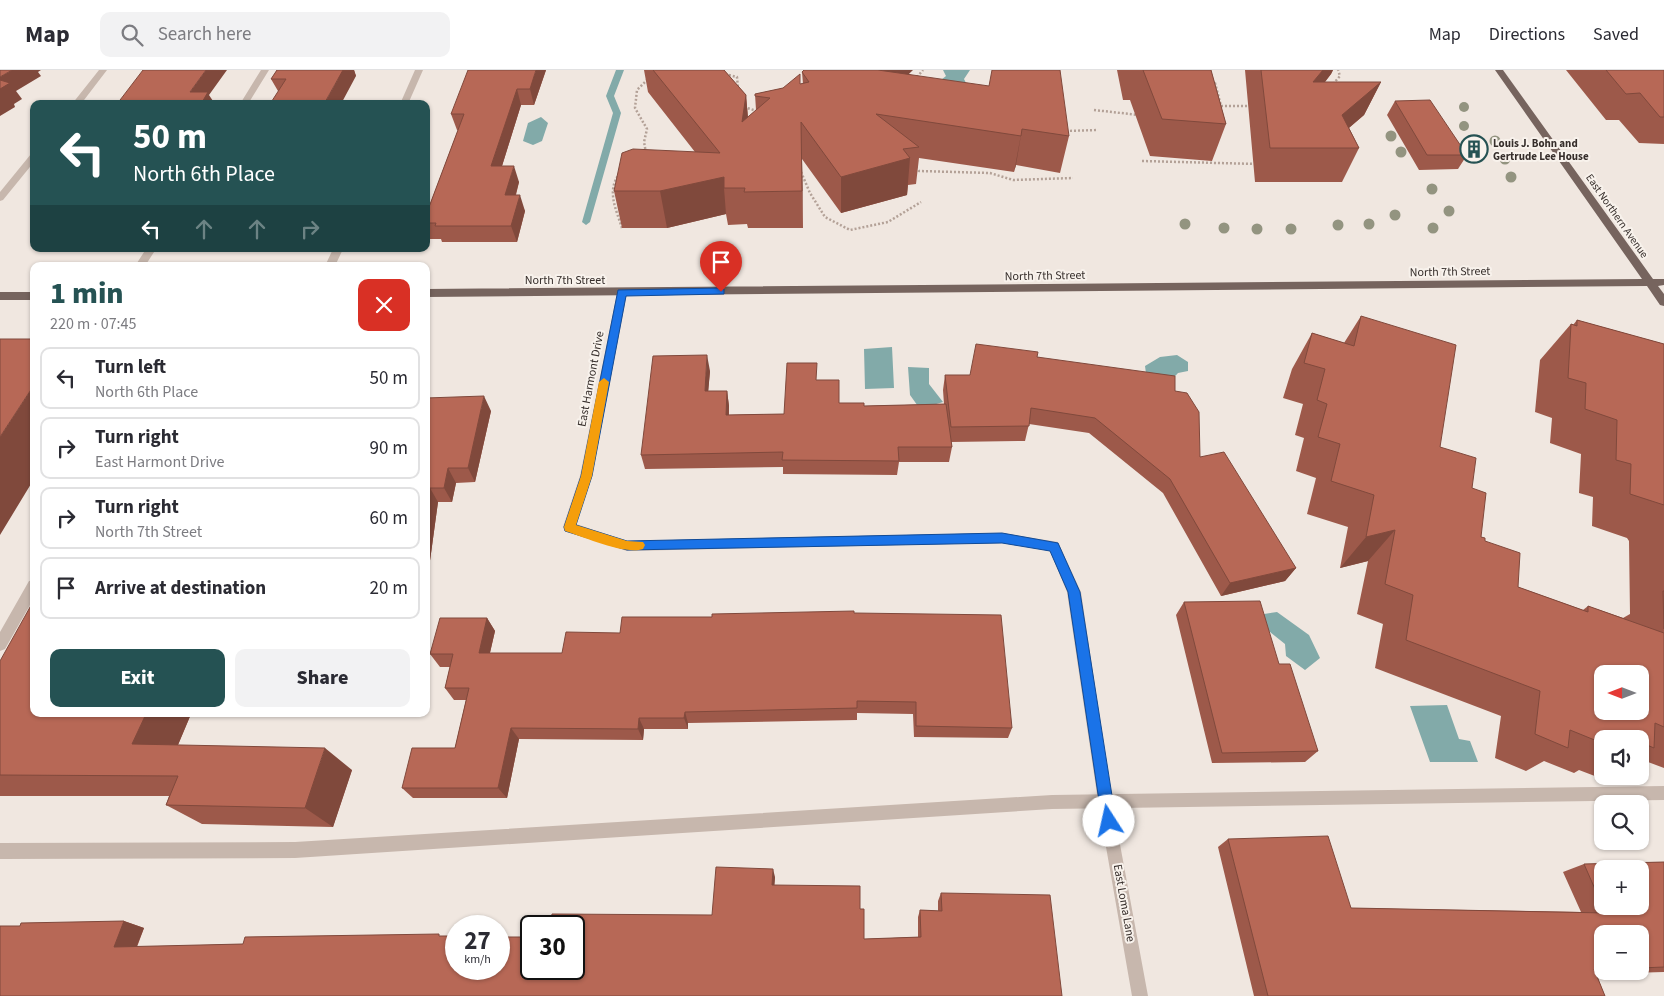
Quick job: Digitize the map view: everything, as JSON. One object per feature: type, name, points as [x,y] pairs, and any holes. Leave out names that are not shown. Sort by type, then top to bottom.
[{"type":"main road","name":"East Northern Avenue","points":[[1499,70],[1664,302]]},
{"type":"main road","name":"North 7th Street","points":[[430,294],[1664,282]]},
{"type":"main road","points":[[0,296],[30,296]]},
{"type":"street","points":[[79,100],[103,70]]},
{"type":"street","points":[[246,100],[265,70]]},
{"type":"street","points":[[406,100],[419,70]]},
{"type":"street","points":[[0,198],[30,161]]},
{"type":"street","name":"East Harmont Drive","points":[[622,293],[586,476],[570,527],[627,546],[1002,538],[1054,546]]},
{"type":"street","name":"East Loma Lane","points":[[1054,546],[1074,592],[1105,801],[1140,996]]},
{"type":"street","points":[[0,645],[30,592]]},
{"type":"street","points":[[0,851],[295,850],[1032,804],[1161,799],[1664,794]]},
{"type":"path","points":[[728,70],[724,73],[736,77],[740,96]]},
{"type":"path","points":[[916,79],[923,70]]},
{"type":"path","points":[[1326,91],[1340,76],[1338,70]]},
{"type":"path","points":[[647,160],[644,142],[647,129],[635,108],[637,90],[648,78],[653,78]]},
{"type":"path","points":[[1210,79],[1216,83],[1221,106]]},
{"type":"path","points":[[741,106],[769,114]]},
{"type":"path","points":[[1213,107],[1258,106]]},
{"type":"path","points":[[1094,110],[1143,116]]},
{"type":"path","points":[[1058,131],[1098,130]]},
{"type":"path","points":[[1142,160],[1258,164]]},
{"type":"path","points":[[915,166],[919,171],[990,174],[1013,180],[1073,178]]},
{"type":"path","points":[[801,170],[810,193],[825,217],[850,230],[888,222],[921,202]]},
{"type":"path","points":[[622,228],[611,191],[617,175],[623,171]]},
{"type":"water","points":[[943,70],[970,70],[964,79],[968,87],[941,80],[946,76]]},
{"type":"water","points":[[541,117],[548,123],[542,141],[533,145],[523,141],[528,123]]},
{"type":"water","points":[[892,347],[894,388],[865,389],[864,349]]},
{"type":"water","points":[[1177,355],[1188,362],[1188,371],[1178,373],[1168,384],[1147,381],[1145,366],[1160,357]]},
{"type":"water","points":[[908,367],[929,368],[929,384],[943,402],[920,409],[910,395]]},
{"type":"water","points":[[1277,612],[1309,635],[1320,658],[1305,670],[1286,656],[1285,644],[1265,628],[1264,614]]},
{"type":"water","points":[[1447,705],[1459,739],[1470,741],[1478,762],[1430,762],[1410,706]]},
{"type":"building","points":[[0,70],[12,70],[0,77]]},
{"type":"building","points":[[143,70],[206,70],[190,92],[208,92],[203,100],[120,100]]},
{"type":"building","points":[[277,70],[343,70],[326,100],[273,100],[286,79],[271,79]]},
{"type":"building","points":[[468,70],[536,70],[530,89],[517,89],[491,166],[514,166],[505,195],[520,195],[511,226],[435,226],[436,223],[430,223],[430,204],[464,114],[451,114]]},
{"type":"building","points":[[653,70],[724,70],[746,95],[742,122],[770,98],[755,96],[755,94],[783,88],[800,74],[800,84],[809,82],[802,72],[804,70],[878,70],[989,86],[992,70],[1060,70],[1069,136],[1022,129],[1021,136],[876,114],[919,147],[903,149],[910,158],[841,177],[801,122],[802,191],[744,192],[745,188],[724,188],[724,177],[660,191],[614,191],[622,153],[633,149],[720,153]]},
{"type":"building","points":[[1143,70],[1211,70],[1226,124],[1162,119]]},
{"type":"building","points":[[1261,70],[1323,70],[1313,82],[1381,82],[1342,115],[1359,148],[1270,148]]},
{"type":"building","points":[[1606,70],[1664,70],[1664,117],[1660,117],[1640,93],[1626,94]]},
{"type":"building","points":[[0,80],[10,83],[0,89]]},
{"type":"building","points":[[1430,100],[1467,155],[1427,155],[1395,101]]},
{"type":"building","points":[[1361,316],[1456,345],[1440,447],[1476,458],[1472,488],[1486,493],[1481,537],[1485,538],[1485,541],[1520,553],[1518,587],[1588,612],[1588,606],[1664,633],[1664,727],[1655,723],[1654,748],[1649,746],[1649,730],[1594,730],[1594,740],[1570,730],[1568,748],[1535,734],[1540,691],[1406,640],[1413,595],[1385,584],[1395,530],[1366,537],[1374,495],[1331,481],[1340,444],[1318,437],[1327,404],[1317,400],[1325,369],[1304,363],[1312,333],[1354,346]]},
{"type":"building","points":[[1577,320],[1664,344],[1664,505],[1630,494],[1631,464],[1616,460],[1617,420],[1585,409],[1586,383],[1568,378],[1571,324],[1577,326]]},
{"type":"building","points":[[0,339],[30,339],[30,391],[0,437]]},
{"type":"building","points":[[976,344],[1038,352],[1037,357],[1175,376],[1175,391],[1187,393],[1199,412],[1200,457],[1224,452],[1296,568],[1230,583],[1170,479],[1095,418],[1031,408],[1029,426],[951,427],[945,375],[970,375]]},
{"type":"building","points":[[707,355],[705,391],[727,391],[726,415],[784,414],[787,363],[817,363],[816,380],[839,380],[839,403],[864,403],[864,406],[946,404],[952,447],[898,447],[899,461],[782,460],[783,452],[641,455],[653,356]]},
{"type":"building","points":[[484,396],[468,468],[448,468],[444,488],[430,488],[430,398]]},
{"type":"building","points":[[1663,591],[1664,591],[1664,629]]},
{"type":"building","points":[[1260,601],[1279,664],[1290,664],[1318,751],[1222,753],[1184,602]]},
{"type":"building","points":[[30,607],[30,717],[145,717],[132,744],[325,748],[305,808],[166,805],[178,776],[0,775],[0,661]]},
{"type":"building","points":[[854,611],[854,613],[1001,615],[1012,728],[916,726],[916,702],[857,701],[857,708],[685,712],[684,718],[639,718],[638,729],[511,728],[498,788],[402,788],[412,748],[455,748],[469,688],[445,688],[453,654],[430,654],[440,618],[487,618],[479,653],[562,653],[566,632],[620,633],[622,617],[712,617],[712,614]]},
{"type":"building","points":[[1328,836],[1351,908],[1649,915],[1649,862],[1664,862],[1664,967],[1649,968],[1649,925],[1594,925],[1594,980],[1598,980],[1605,996],[1268,996],[1228,839]]},
{"type":"building","points":[[1584,864],[1594,864],[1594,887]]},
{"type":"building","points":[[716,867],[773,869],[772,885],[860,886],[860,909],[864,909],[864,939],[921,937],[920,910],[942,911],[941,893],[1050,895],[1062,996],[0,996],[0,926],[20,926],[21,923],[124,921],[114,947],[243,944],[245,937],[439,934],[439,936],[445,936],[445,980],[510,980],[510,937],[520,937],[520,980],[585,980],[585,915],[552,914],[712,915]]},
{"type":"waterway","points":[[586,222],[617,113],[610,96],[620,70]]},
{"type":"slow traffic","points":[[604,382],[586,476],[570,527],[627,546],[639,545]]},
{"type":"place","name":"Louis J. Bohn and Gertrude Lee House","points":[[1474,149]]},
{"type":"route","points":[[721,292],[622,293],[586,476],[570,527],[627,546],[1002,538],[1054,546],[1074,592],[1109,821]]}]
